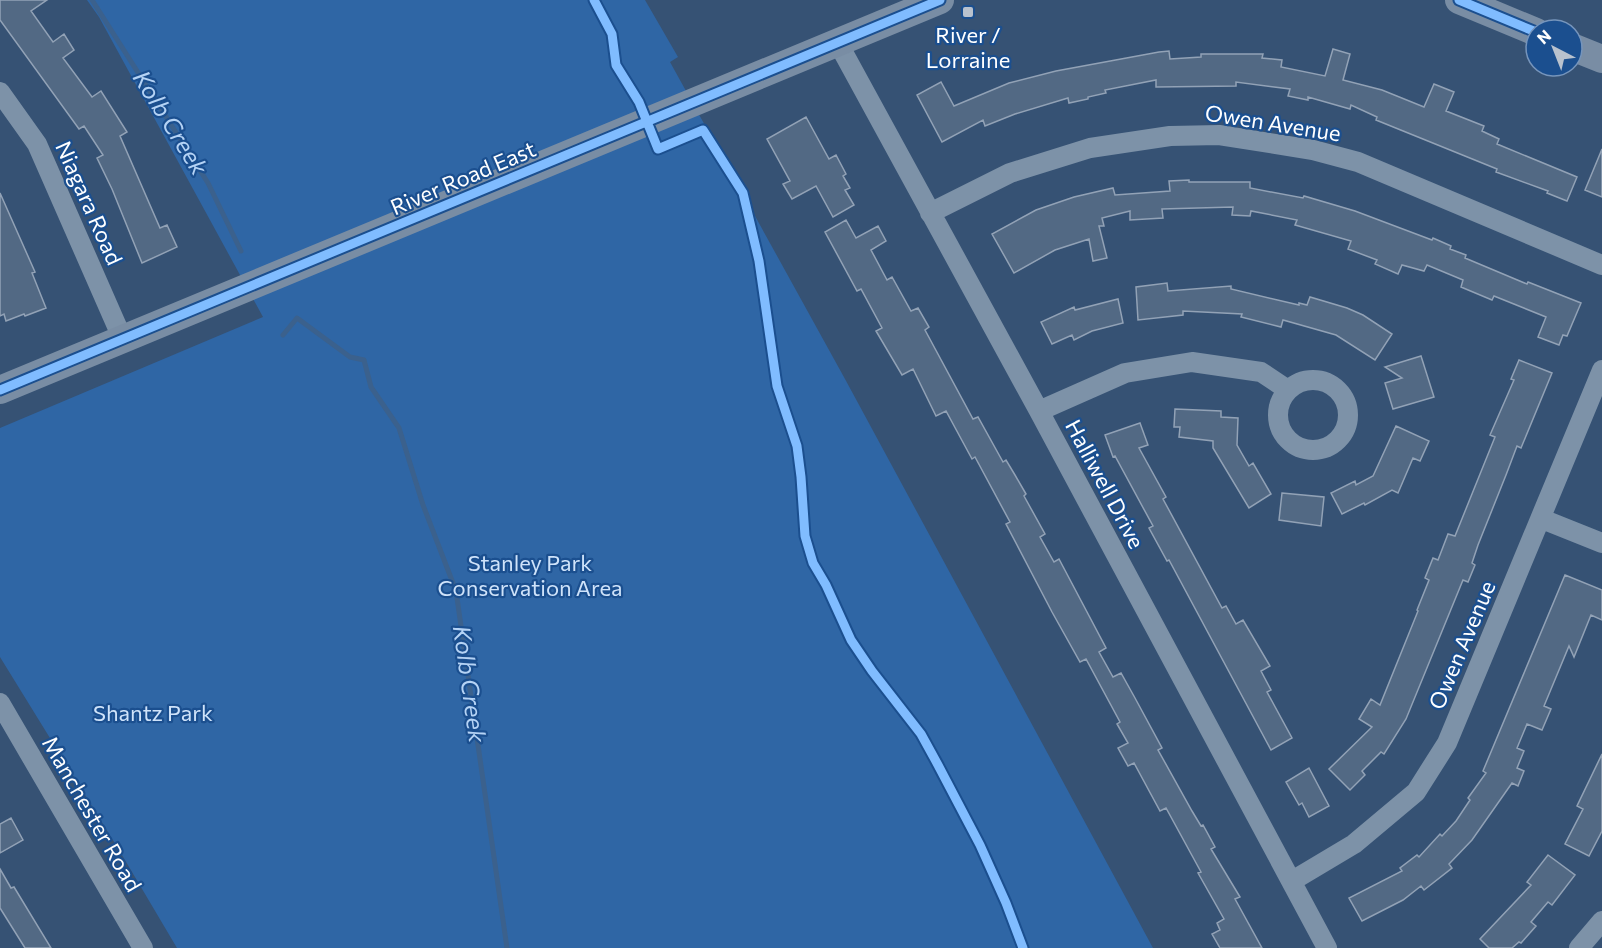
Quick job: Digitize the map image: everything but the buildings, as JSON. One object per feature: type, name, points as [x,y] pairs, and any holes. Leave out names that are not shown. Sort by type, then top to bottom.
[{"type":"street","name":"River Road East","points":[[0,390],[940,0]]},
{"type":"street","points":[[1459,0],[1524,27]]},
{"type":"street","name":"Halliwell Drive","points":[[838,43],[1328,948]]},
{"type":"street","points":[[1584,52],[1602,60]]},
{"type":"street","name":"Niagara Road","points":[[0,92],[37,144],[123,340]]},
{"type":"street","name":"Owen Avenue","points":[[930,213],[1010,173],[1090,148],[1170,136],[1219,135],[1313,150],[1358,162],[1602,265]]},
{"type":"street","points":[[1039,411],[1125,373],[1192,362],[1261,372],[1288,390]]},
{"type":"street","name":"Owen Avenue","points":[[1292,881],[1354,844],[1416,792],[1447,744],[1602,370]]},
{"type":"street","points":[[1542,519],[1602,543]]},
{"type":"street","name":"Manchester Road","points":[[0,703],[143,948]]},
{"type":"street","points":[[1579,948],[1602,921]]},
{"type":"green space","name":"Stanley Park Conservation Area","points":[[87,0],[645,0],[678,57],[670,62],[845,379],[1153,948],[177,948],[0,657],[0,428],[263,317],[99,17]]},
{"type":"waterway","name":"Kolb Creek","points":[[92,0],[208,183],[241,251]]},
{"type":"waterway","name":"Kolb Creek","points":[[283,335],[297,318],[350,357],[364,360],[371,387],[399,428],[423,505],[456,591],[507,948]]},
{"type":"cycle path","points":[[594,0],[612,34],[616,65],[639,102],[658,149],[703,130],[743,193],[759,261],[777,386],[797,446],[805,536],[813,563],[826,585],[851,640],[921,734],[938,765],[980,845],[1023,948]]},
{"type":"cycle path","points":[[0,390],[940,0]]},
{"type":"cycle path","points":[[1459,0],[1524,27]]},
{"type":"place","name":"River / Lorraine","points":[[968,12]]},
{"type":"park label","name":"Shantz Park","points":[[153,713]]}]
